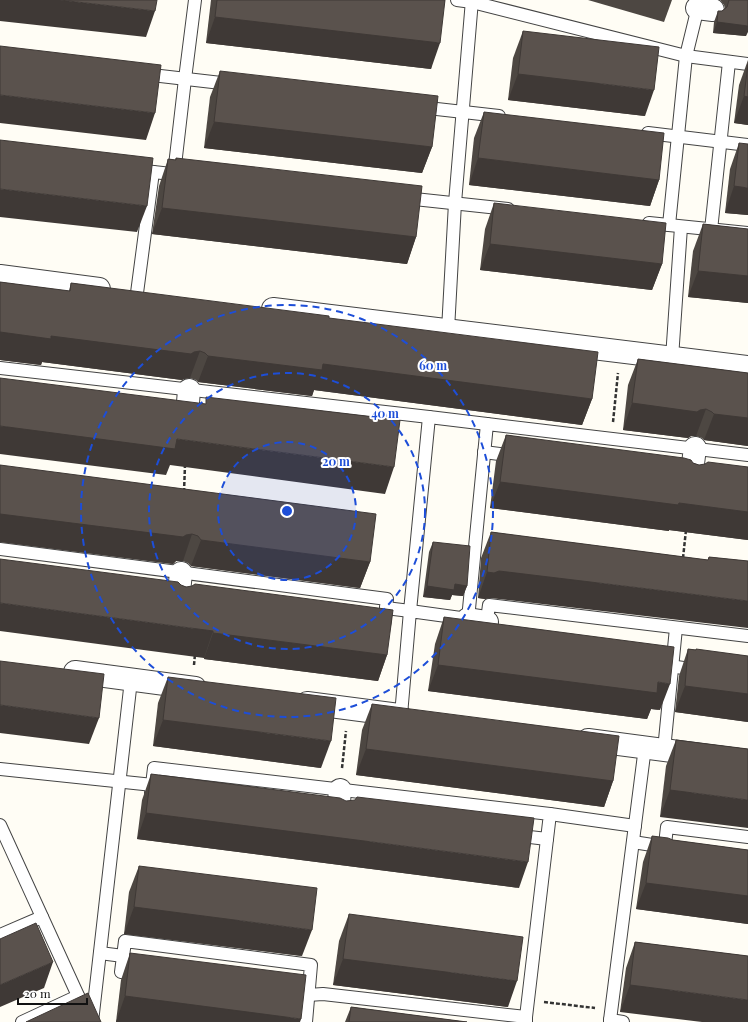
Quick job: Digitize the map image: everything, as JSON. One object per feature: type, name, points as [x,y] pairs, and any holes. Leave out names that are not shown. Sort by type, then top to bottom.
[{"type":"street","points":[[0,276],[145,294]]},
{"type":"street","points":[[255,307],[748,367]]},
{"type":"street","points":[[187,415],[189,390]]},
{"type":"street","points":[[691,479],[695,448]]},
{"type":"street","points":[[178,601],[181,573]]},
{"type":"street","points":[[54,670],[215,691]]},
{"type":"street","points":[[286,700],[409,716]]},
{"type":"street","points":[[566,737],[748,761]]},
{"type":"street","points":[[338,815],[340,790]]},
{"type":"lane","points":[[174,174],[195,0]]},
{"type":"lane","points":[[457,0],[472,1],[686,56],[748,64]]},
{"type":"lane","points":[[448,330],[455,203],[472,1]]},
{"type":"lane","points":[[672,358],[678,137],[686,56],[703,6]]},
{"type":"lane","points":[[711,230],[729,62]]},
{"type":"lane","points":[[131,73],[239,85]]},
{"type":"lane","points":[[409,105],[509,117]]},
{"type":"lane","points":[[640,132],[748,145]]},
{"type":"lane","points":[[122,168],[190,176]]},
{"type":"lane","points":[[145,294],[153,172]]},
{"type":"lane","points":[[392,197],[518,210]]},
{"type":"lane","points":[[638,222],[748,233]]},
{"type":"lane","points":[[0,368],[748,455]]},
{"type":"lane","points":[[383,425],[384,412]]},
{"type":"lane","points":[[409,716],[410,611],[429,417]]},
{"type":"lane","points":[[480,626],[484,452],[488,424]]},
{"type":"lane","points":[[484,452],[523,457]]},
{"type":"lane","points":[[0,549],[387,599],[384,628],[376,627]]},
{"type":"lane","points":[[480,626],[489,605],[748,636]]},
{"type":"lane","points":[[386,608],[410,611],[480,626]]},
{"type":"lane","points":[[623,1022],[610,1017],[635,826],[672,666],[676,628]]},
{"type":"lane","points":[[648,663],[710,671]]},
{"type":"lane","points":[[91,1022],[131,680]]},
{"type":"lane","points":[[547,839],[152,793],[154,768],[550,814],[635,826]]},
{"type":"lane","points":[[0,769],[153,786]]},
{"type":"lane","points":[[277,991],[308,995],[323,994],[526,1020],[550,814]]},
{"type":"lane","points":[[671,860],[664,859],[667,827],[748,837]]},
{"type":"lane","points":[[2,832],[91,1022]]},
{"type":"lane","points":[[633,842],[665,847]]},
{"type":"lane","points":[[0,935],[42,917]]},
{"type":"lane","points":[[152,976],[121,972],[125,941],[311,965],[306,1022]]},
{"type":"lane","points":[[100,953],[123,956]]},
{"type":"lane","points":[[22,1022],[78,996]]},
{"type":"path","points":[[612,438],[620,352]]},
{"type":"path","points":[[184,492],[185,461]]},
{"type":"path","points":[[682,565],[687,526]]},
{"type":"path","points":[[191,688],[195,650]]},
{"type":"path","points":[[340,790],[349,708]]},
{"type":"path","points":[[529,1000],[610,1017]]},
{"type":"building","points":[[60,0],[157,0],[155,11]]},
{"type":"building","points":[[217,0],[445,0],[440,43],[215,17]]},
{"type":"building","points":[[729,0],[748,0],[748,26],[717,22],[718,11],[722,11],[727,7]]},
{"type":"building","points":[[523,31],[659,47],[654,90],[518,74]]},
{"type":"building","points":[[0,46],[161,65],[155,113],[0,95]]},
{"type":"building","points":[[748,64],[748,97],[744,96]]},
{"type":"building","points":[[220,71],[438,96],[432,147],[214,122]]},
{"type":"building","points":[[484,112],[664,133],[659,180],[478,158]]},
{"type":"building","points":[[0,140],[153,158],[147,206],[0,189]]},
{"type":"building","points":[[739,143],[748,144],[748,188],[734,186]]},
{"type":"building","points":[[176,158],[422,186],[416,237],[162,208],[168,159],[176,160]]},
{"type":"building","points":[[494,203],[666,223],[662,264],[490,244]]},
{"type":"building","points":[[703,224],[748,229],[748,276],[698,271]]},
{"type":"building","points":[[0,282],[70,291],[71,283],[329,316],[329,318],[598,352],[592,399],[323,364],[322,370],[208,356],[200,351],[191,354],[51,336],[51,339],[0,332]]},
{"type":"building","points":[[638,359],[748,373],[748,418],[714,414],[706,409],[697,412],[632,403]]},
{"type":"building","points":[[0,378],[206,404],[206,397],[400,420],[394,467],[177,439],[175,449],[0,426]]},
{"type":"building","points":[[506,435],[684,458],[699,465],[708,462],[748,467],[748,512],[679,503],[678,505],[500,482]]},
{"type":"building","points":[[0,465],[376,514],[370,562],[201,540],[198,536],[192,534],[183,537],[0,514]]},
{"type":"building","points":[[491,532],[708,560],[709,557],[748,561],[748,601],[499,571],[494,573],[487,572]]},
{"type":"building","points":[[433,542],[470,546],[467,586],[455,584],[454,590],[427,586]]},
{"type":"building","points":[[0,559],[178,582],[186,587],[195,584],[393,610],[387,655],[213,633],[213,631],[0,603]]},
{"type":"building","points":[[444,617],[674,647],[670,684],[658,682],[657,693],[438,665]]},
{"type":"building","points":[[688,649],[748,656],[748,694],[685,686]]},
{"type":"building","points":[[0,661],[104,674],[99,718],[0,705]]},
{"type":"building","points":[[168,677],[336,698],[331,741],[163,720]]},
{"type":"building","points":[[372,704],[619,736],[613,781],[366,749]]},
{"type":"building","points":[[676,740],[748,749],[748,800],[670,790]]},
{"type":"building","points":[[151,774],[340,798],[346,801],[355,800],[357,797],[534,818],[528,862],[146,813]]},
{"type":"building","points":[[652,836],[748,850],[748,896],[646,883]]},
{"type":"building","points":[[139,866],[317,888],[312,930],[134,907]]},
{"type":"building","points":[[349,914],[523,937],[517,981],[343,959]]},
{"type":"building","points":[[36,923],[53,962],[0,985],[0,939]]},
{"type":"building","points":[[635,942],[748,956],[748,1000],[630,985]]},
{"type":"building","points":[[130,953],[306,975],[301,1019],[125,996]]},
{"type":"building","points":[[88,993],[101,1022],[26,1022]]},
{"type":"building","points":[[351,1007],[467,1022],[349,1022]]}]
